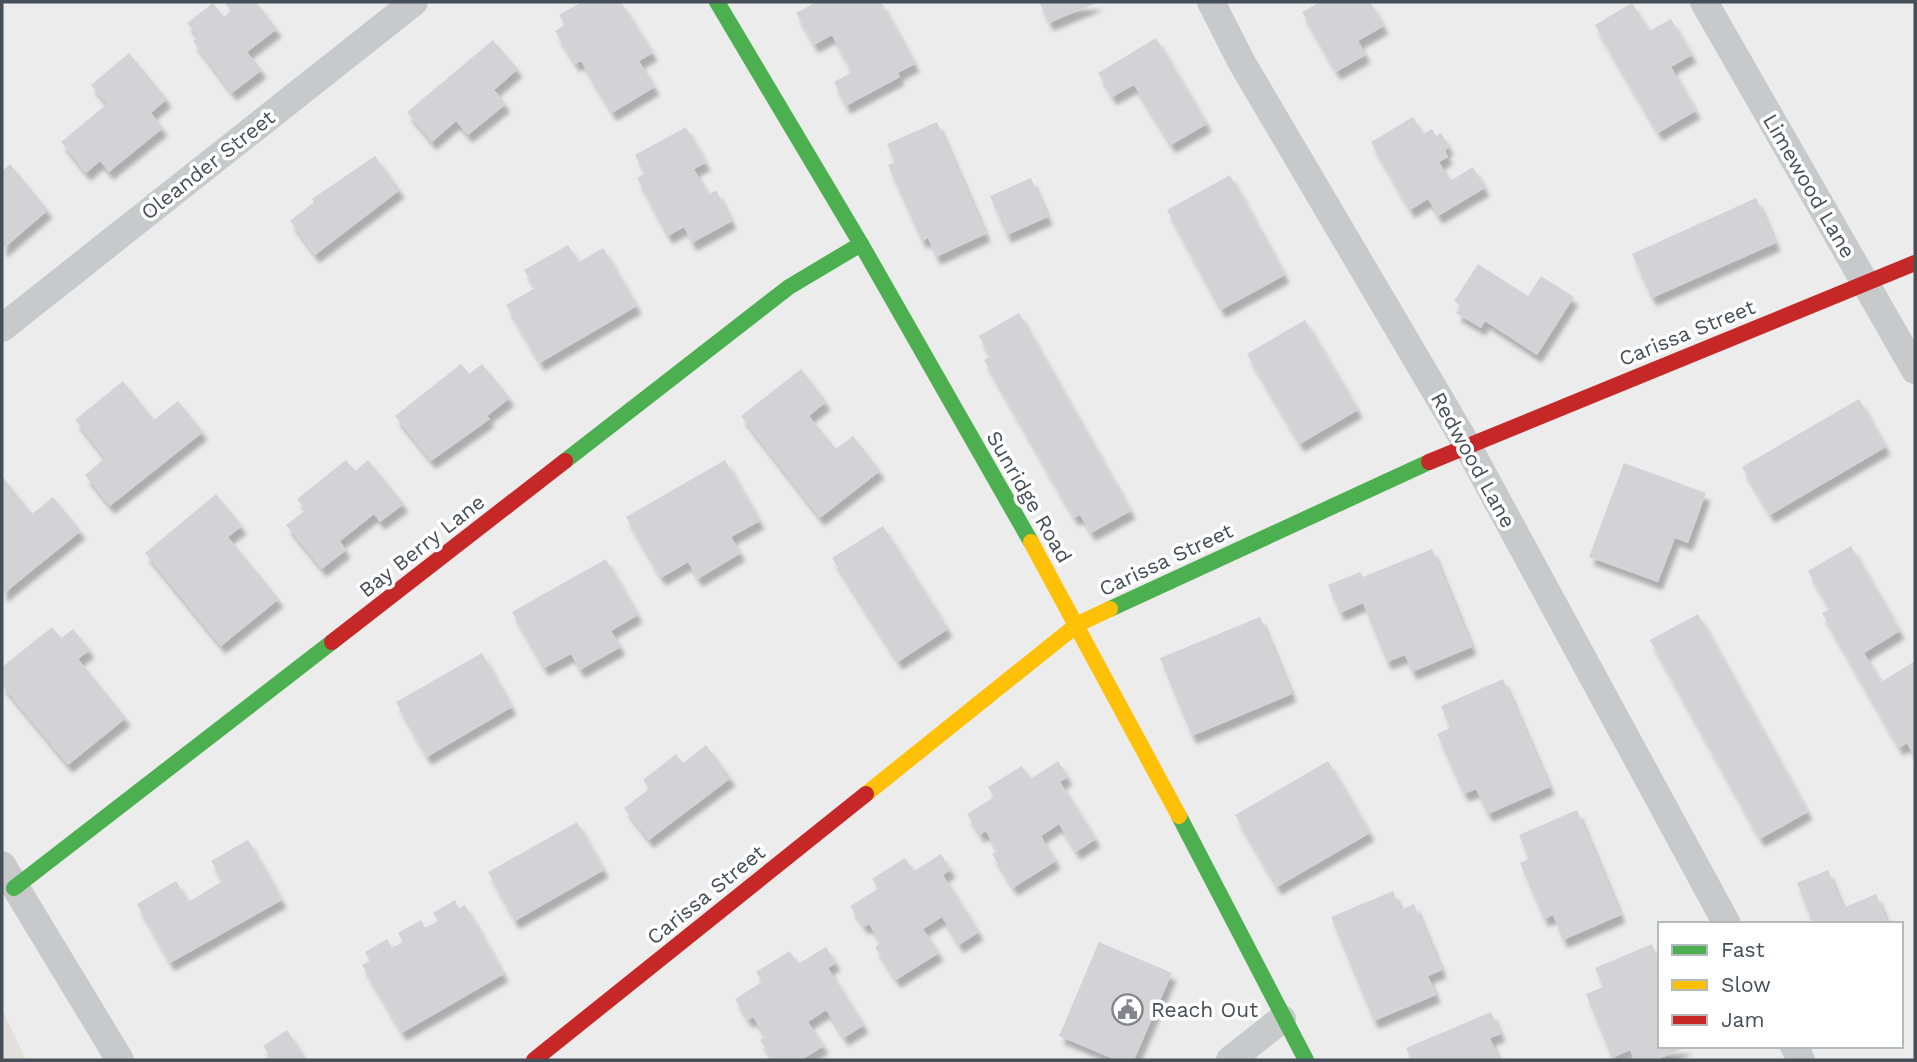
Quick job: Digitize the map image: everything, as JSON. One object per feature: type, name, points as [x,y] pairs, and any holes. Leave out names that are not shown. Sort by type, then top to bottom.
[{"type":"street","name":"Oleander Street","points":[[2,328],[414,2]]},
{"type":"street","name":"Sunridge Road","points":[[717,2],[861,244],[1078,624],[1282,1019],[1306,1060]]},
{"type":"street","name":"Redwood Lane","points":[[1211,2],[1242,63],[1467,445],[1726,922]]},
{"type":"street","name":"Limewood Lane","points":[[1704,2],[1915,370]]},
{"type":"street","name":"Bay Berry Lane","points":[[8,877],[789,287],[861,244]]},
{"type":"street","name":"Carissa Street","points":[[534,1060],[1078,624],[1467,445],[1915,263]]},
{"type":"street","points":[[8,877],[120,1060]]},
{"type":"street","points":[[1230,1060],[1282,1019]]},
{"type":"shaded area","points":[[2,1009],[26,1060],[2,1060]]},
{"type":"building","points":[[224,2],[256,2],[277,29],[247,52],[262,70],[232,93],[193,41],[198,37],[187,23],[213,3],[224,17],[231,11]]},
{"type":"building","points":[[582,2],[621,2],[653,53],[639,61],[655,87],[612,113],[581,61],[575,64],[555,31],[565,25],[559,15]]},
{"type":"building","points":[[816,2],[881,2],[915,64],[898,73],[900,77],[846,106],[834,82],[852,72],[832,35],[814,45],[796,13]]},
{"type":"building","points":[[1039,2],[1099,2],[1049,23]]},
{"type":"building","points":[[1320,2],[1370,2],[1384,26],[1358,41],[1366,55],[1336,72],[1302,12]]},
{"type":"building","points":[[1632,3],[1649,31],[1671,19],[1692,55],[1671,67],[1696,111],[1658,133],[1595,25]]},
{"type":"building","points":[[1156,38],[1207,124],[1171,145],[1134,85],[1112,97],[1098,73]]},
{"type":"building","points":[[493,40],[518,69],[494,90],[506,104],[468,135],[456,121],[432,142],[407,112]]},
{"type":"building","points":[[129,53],[167,99],[151,113],[163,128],[109,172],[100,161],[86,173],[61,142],[107,104],[91,85]]},
{"type":"building","points":[[1413,117],[1423,134],[1432,129],[1436,136],[1441,133],[1449,147],[1445,150],[1448,157],[1439,162],[1450,181],[1473,167],[1485,188],[1438,216],[1428,199],[1410,210],[1371,142]]},
{"type":"building","points":[[937,122],[986,234],[936,257],[928,238],[922,241],[888,165],[895,162],[887,144]]},
{"type":"building","points":[[686,127],[706,163],[694,169],[708,195],[716,190],[732,221],[692,243],[684,227],[668,236],[637,178],[645,173],[635,155]]},
{"type":"building","points":[[375,156],[400,190],[315,255],[290,221],[314,202],[312,199]]},
{"type":"building","points":[[10,164],[48,210],[2,250],[2,171]]},
{"type":"building","points":[[1230,175],[1285,275],[1221,310],[1167,210]]},
{"type":"building","points":[[1031,178],[1048,217],[1007,235],[990,196]]},
{"type":"building","points":[[1756,198],[1776,243],[1652,298],[1632,254]]},
{"type":"building","points":[[568,245],[579,262],[603,248],[637,306],[540,363],[506,305],[535,288],[524,270]]},
{"type":"building","points":[[1478,264],[1528,296],[1541,276],[1574,297],[1537,355],[1485,321],[1481,328],[1456,313],[1461,306],[1454,301]]},
{"type":"building","points":[[1019,313],[1131,511],[1091,533],[1080,515],[1074,518],[984,360],[990,356],[979,336]]},
{"type":"building","points":[[1305,320],[1358,410],[1300,444],[1247,354]]},
{"type":"building","points":[[461,364],[469,374],[482,364],[510,398],[487,416],[490,419],[431,461],[395,416]]},
{"type":"building","points":[[801,369],[826,402],[809,416],[836,449],[853,436],[880,471],[820,518],[741,416]]},
{"type":"building","points":[[123,381],[154,420],[178,401],[203,432],[110,506],[85,475],[105,458],[75,420]]},
{"type":"building","points":[[1859,399],[1886,447],[1770,515],[1742,467]]},
{"type":"building","points":[[346,460],[355,471],[368,460],[404,504],[380,522],[374,514],[340,541],[346,550],[322,569],[286,525],[306,510],[297,499]]},
{"type":"building","points":[[725,460],[760,521],[731,537],[741,553],[698,579],[688,562],[661,578],[626,517]]},
{"type":"building","points":[[1624,463],[1706,493],[1688,543],[1675,538],[1658,582],[1589,557]]},
{"type":"building","points":[[2,476],[32,514],[53,497],[81,531],[2,595]]},
{"type":"building","points":[[216,494],[242,526],[228,537],[279,599],[221,646],[145,553]]},
{"type":"building","points":[[883,526],[948,629],[898,662],[832,558]]},
{"type":"building","points":[[1851,546],[1900,631],[1864,653],[1881,682],[1915,661],[1915,757],[1907,743],[1899,748],[1822,613],[1830,609],[1808,571]]},
{"type":"building","points":[[1432,549],[1472,647],[1412,672],[1405,655],[1387,662],[1363,603],[1340,613],[1328,585],[1360,572],[1363,577]]},
{"type":"building","points":[[606,559],[638,615],[611,631],[621,647],[580,670],[571,654],[544,668],[512,612]]},
{"type":"building","points":[[1698,614],[1808,812],[1760,839],[1650,640]]},
{"type":"building","points":[[1260,617],[1292,694],[1192,736],[1160,658]]},
{"type":"building","points":[[52,627],[61,638],[73,629],[90,650],[78,659],[126,718],[68,765],[2,685],[2,667]]},
{"type":"building","points":[[482,653],[512,707],[427,757],[396,702]]},
{"type":"building","points":[[1503,679],[1550,787],[1488,814],[1476,789],[1464,794],[1437,734],[1450,728],[1441,706]]},
{"type":"building","points":[[706,745],[731,778],[649,840],[624,808],[649,789],[643,780],[676,754],[683,763]]},
{"type":"building","points":[[1058,761],[1068,777],[1060,782],[1096,839],[1076,852],[1059,824],[1041,836],[1056,861],[1013,888],[992,854],[997,851],[986,831],[980,835],[967,814],[994,797],[988,787],[1022,766],[1031,779]]},
{"type":"building","points":[[1328,761],[1370,833],[1277,887],[1235,815]]},
{"type":"building","points":[[1577,810],[1621,915],[1563,940],[1553,915],[1544,919],[1520,863],[1529,859],[1519,835]]},
{"type":"building","points":[[577,822],[604,870],[515,921],[488,872]]},
{"type":"building","points":[[248,840],[282,900],[170,963],[137,904],[176,881],[188,902],[223,881],[211,861]]},
{"type":"building","points":[[941,854],[951,870],[943,875],[979,932],[959,945],[942,917],[923,929],[939,953],[896,980],[875,947],[881,943],[869,924],[864,927],[850,906],[878,889],[872,879],[905,858],[914,871]]},
{"type":"building","points":[[1828,870],[1843,908],[1876,894],[1887,922],[1812,922],[1797,883]]},
{"type":"building","points":[[1393,891],[1401,910],[1414,904],[1442,970],[1428,976],[1436,995],[1374,1021],[1331,917]]},
{"type":"building","points":[[455,900],[459,909],[465,905],[504,974],[402,1033],[362,965],[370,961],[365,952],[387,939],[392,948],[403,942],[398,933],[421,920],[425,928],[438,921],[433,913]]},
{"type":"building","points":[[1099,942],[1172,973],[1134,1060],[1116,1060],[1059,1036]]},
{"type":"building","points":[[1652,944],[1658,958],[1658,1048],[1684,1048],[1656,1060],[1634,1060],[1630,1050],[1612,1058],[1586,994],[1603,987],[1595,968]]},
{"type":"building","points":[[826,947],[836,963],[828,968],[864,1025],[844,1038],[826,1010],[808,1022],[824,1046],[801,1060],[773,1060],[760,1040],[765,1036],[753,1017],[748,1020],[735,999],[762,982],[756,972],[790,951],[798,964]]},
{"type":"building","points":[[1491,1012],[1501,1034],[1490,1038],[1499,1060],[1411,1060],[1406,1048]]},
{"type":"building","points":[[287,1030],[306,1060],[263,1060],[270,1056],[263,1046]]},
{"type":"traffic: fast","points":[[717,2],[861,244],[1031,542]]},
{"type":"traffic: fast","points":[[565,461],[789,287],[861,244]]},
{"type":"traffic: fast","points":[[1110,609],[1429,462]]},
{"type":"traffic: fast","points":[[14,888],[332,642]]},
{"type":"traffic: fast","points":[[1179,816],[1306,1060]]},
{"type":"traffic: slow","points":[[1031,542],[1179,816]]},
{"type":"traffic: slow","points":[[866,794],[1078,624],[1110,609]]},
{"type":"traffic: jam","points":[[1429,462],[1915,263]]},
{"type":"traffic: jam","points":[[332,642],[565,461]]},
{"type":"traffic: jam","points":[[534,1060],[866,794]]},
{"type":"place","name":"Reach Out","points":[[1128,1010]]}]
